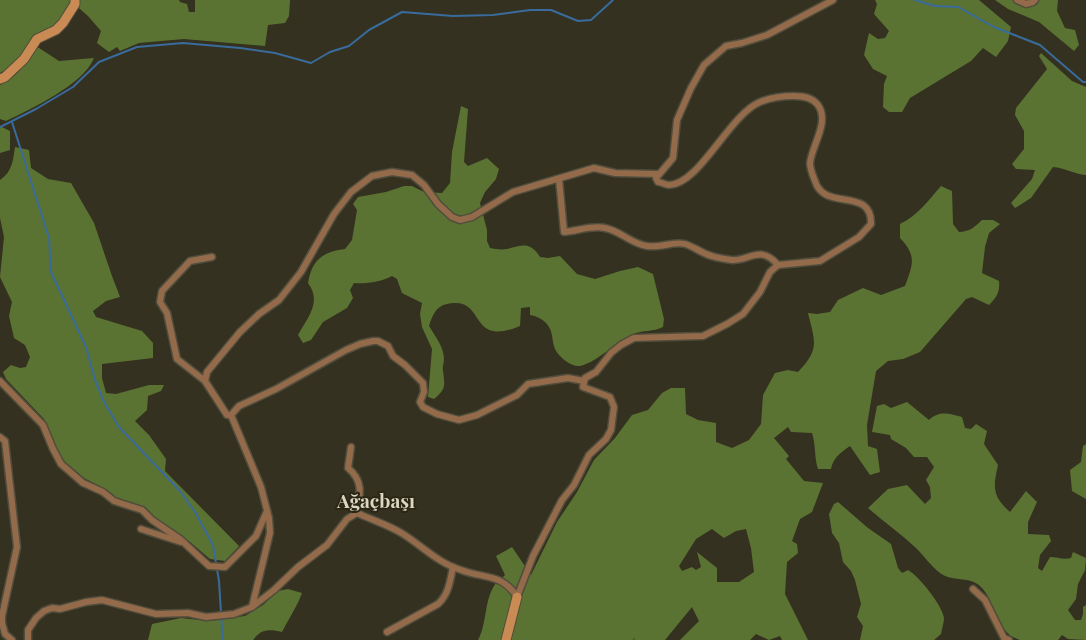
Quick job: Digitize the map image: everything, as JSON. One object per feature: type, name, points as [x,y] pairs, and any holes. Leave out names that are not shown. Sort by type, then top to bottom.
[{"type":"street","points":[[0,79],[5,77],[24,59],[37,39],[56,30],[63,23],[75,4],[75,0]]},
{"type":"street","points":[[506,640],[517,597],[533,556],[562,500],[574,485],[589,456],[606,439],[611,430],[614,407],[610,398],[583,387],[585,378],[596,372],[616,349],[634,338],[703,336],[727,324],[743,314],[760,292],[770,272],[778,265],[820,261],[859,237],[871,224],[872,215],[867,207],[852,200],[832,198],[821,192],[816,186],[810,166],[822,122],[818,105],[810,98],[802,96],[784,96],[760,102],[738,119],[694,173],[669,185],[658,182],[656,178],[673,158],[677,120],[691,88],[704,65],[726,46],[767,35],[833,0]]},
{"type":"street","points":[[1017,0],[1026,4],[1035,0]]},
{"type":"street","points":[[205,381],[207,372],[240,332],[259,314],[279,300],[301,272],[334,214],[351,192],[372,176],[392,172],[412,175],[424,184],[438,204],[452,217],[460,220],[472,217],[513,192],[594,168],[615,173],[658,174]]},
{"type":"street","points":[[559,179],[564,232],[596,227],[606,228],[619,233],[637,245],[664,247],[674,243],[684,244],[707,255],[734,260],[755,254],[763,255],[773,259],[778,265]]},
{"type":"street","points":[[212,257],[190,261],[162,291],[160,302],[167,313],[177,360],[205,381],[228,415],[231,415],[261,487],[270,533],[252,607]]},
{"type":"street","points":[[231,415],[239,406],[276,390],[346,350],[373,341],[378,341],[388,346],[393,356],[423,383],[424,392],[420,402],[423,406],[437,414],[459,420],[477,415],[517,395],[528,384],[568,378],[584,381]]},
{"type":"street","points":[[0,381],[43,425],[61,464],[83,483],[103,492],[114,501],[142,510],[209,566],[225,567],[256,536],[267,511]]},
{"type":"street","points":[[0,437],[5,442],[18,547],[2,616],[4,634],[12,640]]},
{"type":"street","points":[[28,640],[28,630],[36,618],[44,611],[86,602],[102,600],[156,614],[188,614],[206,617],[234,614],[252,607],[327,544],[347,519],[357,513],[360,496],[359,480],[348,468],[351,447]]},
{"type":"street","points":[[357,513],[401,533],[441,561],[453,567],[498,579],[510,586],[517,597]]},
{"type":"street","points":[[141,528],[186,545]]},
{"type":"street","points":[[387,632],[438,604],[444,598],[449,588],[453,567]]},
{"type":"street","points":[[973,589],[985,600],[1004,638],[1009,640]]},
{"type":"green space","points":[[0,0],[179,0],[187,4],[189,12],[195,12],[195,0],[290,0],[289,16],[285,23],[268,25],[265,46],[184,39],[139,43],[120,51],[117,47],[109,52],[97,43],[101,31],[72,2],[65,14],[50,29],[37,35],[13,66],[0,73]]},
{"type":"green space","points":[[875,0],[979,0],[1011,27],[1008,41],[996,57],[983,48],[971,61],[910,98],[902,112],[889,112],[883,107],[884,84],[887,76],[873,69],[864,55],[869,33],[878,39],[885,38],[889,31],[874,14],[877,4]]},
{"type":"green space","points":[[995,0],[1058,0],[1057,11],[1065,28],[1075,30],[1079,45],[1074,51],[1039,22],[1008,9]]},
{"type":"green space","points":[[36,46],[59,61],[94,58],[80,77],[56,95],[6,121],[0,119],[0,85],[12,78],[21,69]]},
{"type":"green space","points":[[1041,53],[1072,81],[1086,87],[1086,175],[1053,167],[1031,198],[1015,208],[1011,203],[1032,179],[1035,170],[1016,169],[1012,164],[1024,149],[1024,131],[1015,115],[1016,108],[1047,69],[1039,56]]},
{"type":"green space","points":[[461,106],[468,109],[464,162],[468,166],[487,158],[499,169],[496,179],[485,192],[480,203],[490,248],[507,249],[529,246],[540,257],[560,256],[577,274],[595,279],[638,267],[653,274],[664,319],[663,327],[626,337],[594,360],[577,366],[566,361],[557,352],[549,327],[541,319],[530,315],[530,307],[521,308],[520,326],[507,330],[493,331],[482,324],[470,308],[457,303],[443,305],[435,312],[429,326],[444,355],[444,387],[441,393],[434,399],[428,397],[432,349],[422,327],[420,314],[422,303],[402,293],[397,279],[392,276],[373,282],[354,283],[350,290],[353,298],[347,308],[323,322],[311,340],[303,343],[298,335],[314,303],[312,290],[308,283],[312,268],[319,258],[330,252],[345,249],[352,240],[357,210],[353,204],[358,197],[386,192],[404,186],[412,186],[424,192],[442,193],[450,183],[452,152]]},
{"type":"green space","points":[[0,126],[10,131],[10,150],[0,153]]},
{"type":"green space","points":[[15,147],[29,150],[31,168],[48,179],[71,183],[94,223],[120,297],[106,301],[93,311],[96,317],[142,331],[153,343],[153,358],[102,364],[102,378],[106,393],[116,394],[149,385],[164,385],[161,391],[148,396],[147,410],[135,421],[149,435],[166,459],[165,471],[239,546],[225,561],[210,559],[190,542],[156,519],[145,507],[115,497],[84,478],[65,462],[54,446],[44,419],[6,379],[3,372],[11,365],[20,368],[26,367],[30,357],[25,345],[14,338],[9,316],[12,302],[0,277],[4,237],[0,218],[0,180],[9,170],[13,161]]},
{"type":"green space","points":[[941,186],[952,191],[953,224],[959,232],[972,229],[982,220],[993,220],[1000,224],[989,233],[985,247],[982,273],[999,281],[996,297],[989,305],[972,297],[966,299],[920,352],[903,359],[888,361],[876,371],[867,425],[868,446],[877,449],[880,472],[870,475],[850,446],[833,462],[831,469],[818,469],[812,433],[791,432],[788,427],[774,438],[789,456],[786,459],[804,481],[823,483],[812,512],[800,519],[792,541],[797,544],[798,553],[787,562],[785,594],[808,640],[782,640],[780,636],[769,640],[756,634],[750,640],[680,640],[699,621],[692,607],[665,640],[634,640],[635,637],[633,640],[478,640],[491,592],[496,583],[505,575],[496,556],[512,547],[531,575],[557,522],[577,492],[594,460],[615,438],[632,415],[648,410],[662,393],[671,388],[685,388],[686,414],[698,420],[716,423],[716,442],[732,448],[749,440],[761,424],[763,395],[775,373],[788,370],[798,372],[813,351],[814,338],[808,313],[830,312],[838,300],[863,288],[881,295],[905,286],[912,260],[909,250],[900,238],[900,224],[917,212]],"holes":[[[712,529],[724,538],[736,531],[746,529],[754,572],[739,582],[717,582],[717,568],[697,552],[701,567],[696,570],[692,567],[682,571],[679,566],[696,539]]]},
{"type":"green space","points":[[907,402],[929,420],[937,415],[949,414],[962,417],[965,428],[971,429],[976,424],[987,431],[984,444],[998,465],[995,491],[1000,501],[1010,512],[1026,491],[1037,502],[1028,522],[1028,534],[1049,535],[1051,541],[1040,555],[1038,568],[1042,571],[1050,557],[1071,558],[1073,552],[1086,558],[1085,570],[1078,584],[1076,599],[1068,610],[1075,620],[1081,620],[1083,607],[1086,605],[1086,640],[1068,639],[1062,635],[1058,640],[1020,640],[1012,636],[1001,624],[990,600],[980,586],[971,581],[945,576],[940,573],[919,551],[868,508],[888,489],[907,485],[925,504],[931,498],[930,487],[926,480],[934,467],[927,457],[914,457],[906,448],[891,439],[890,435],[872,432],[877,406],[884,404],[891,408]]},
{"type":"green space","points":[[1086,444],[1086,499],[1072,491],[1070,470],[1081,462],[1083,446]]},
{"type":"green space","points":[[838,502],[868,528],[891,544],[898,568],[902,573],[908,570],[913,573],[935,599],[944,618],[941,634],[934,640],[860,640],[863,626],[857,617],[861,604],[855,580],[851,571],[843,562],[839,543],[832,533],[829,514],[834,504]]},
{"type":"green space","points":[[288,589],[302,593],[282,632],[273,630],[262,632],[253,640],[148,640],[152,624],[181,618],[209,621],[245,616],[263,605],[278,591]]},
{"type":"waterway","points":[[0,127],[36,109],[73,87],[99,62],[137,47],[183,43],[240,48],[275,53],[311,63],[330,52],[349,46],[369,30],[402,12],[453,16],[551,10],[578,21],[591,20],[613,0]]},
{"type":"waterway","points":[[915,0],[935,6],[958,7],[994,27],[1040,45],[1083,82],[1086,82]]},
{"type":"waterway","points":[[12,122],[49,238],[51,272],[86,347],[95,380],[104,402],[119,427],[180,491],[195,512],[213,545],[219,581],[221,613]]},
{"type":"waterway","points":[[221,617],[223,640]]},
{"type":"district","name":"Ağaçbaşı","points":[[376,500]]}]
